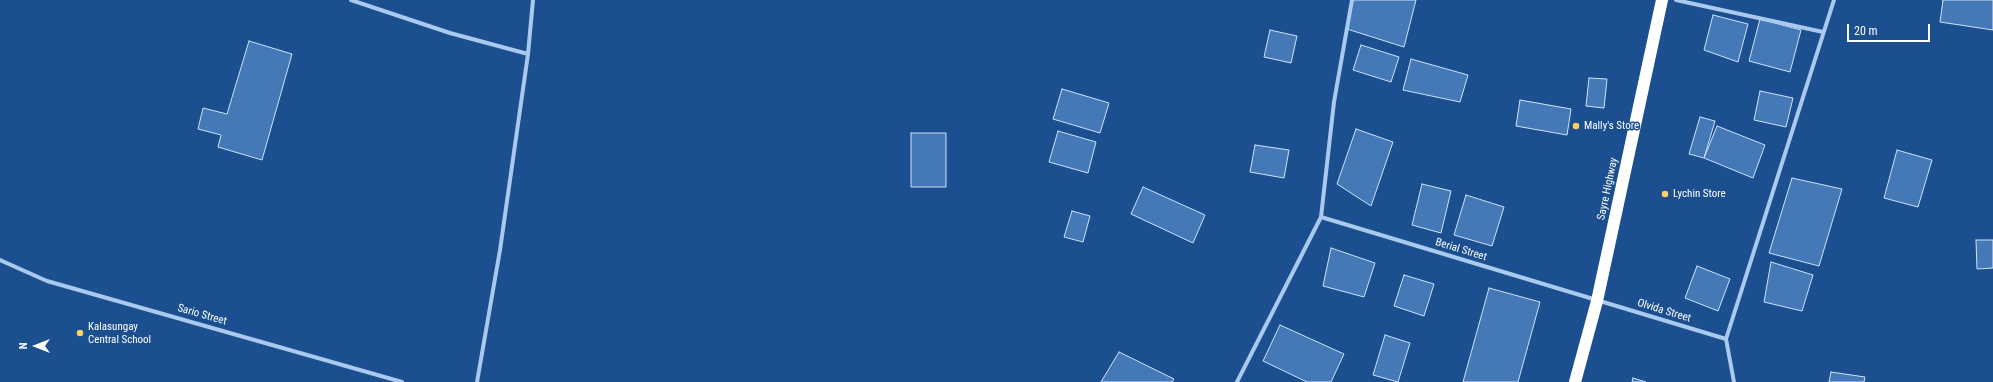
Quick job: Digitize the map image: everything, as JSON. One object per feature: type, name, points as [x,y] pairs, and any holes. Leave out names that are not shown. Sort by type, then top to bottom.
[{"type":"highway","name":"Sayre Highway","points":[[1575,382],[1597,301],[1662,0]]},
{"type":"street","points":[[350,0],[450,33],[528,54]]},
{"type":"street","points":[[476,382],[500,250],[528,54],[533,0]]},
{"type":"street","points":[[1237,382],[1321,217],[1334,102],[1352,0]]},
{"type":"street","points":[[1676,0],[1823,32]]},
{"type":"street","points":[[1734,382],[1726,339],[1834,0]]},
{"type":"street","name":"Berial Street","points":[[1321,217],[1597,301]]},
{"type":"street","name":"Sario Street","points":[[0,260],[47,281],[402,382]]},
{"type":"street","name":"Olvida Street","points":[[1597,301],[1726,339]]},
{"type":"building","points":[[1353,0],[1416,0],[1404,47],[1347,29]]},
{"type":"building","points":[[1943,0],[1993,0],[1993,30],[1940,22]]},
{"type":"building","points":[[1713,15],[1748,24],[1738,62],[1704,50]]},
{"type":"building","points":[[1760,19],[1801,30],[1790,72],[1749,61]]},
{"type":"building","points":[[1270,30],[1297,36],[1291,63],[1264,57]]},
{"type":"building","points":[[249,41],[292,54],[262,160],[218,147],[221,135],[198,129],[203,108],[227,114]]},
{"type":"building","points":[[1361,45],[1399,57],[1391,82],[1353,70]]},
{"type":"building","points":[[1411,59],[1468,75],[1460,102],[1403,90]]},
{"type":"building","points":[[1589,78],[1607,79],[1604,108],[1586,106]]},
{"type":"building","points":[[1062,89],[1109,103],[1100,133],[1053,119]]},
{"type":"building","points":[[1760,91],[1793,98],[1786,127],[1754,120]]},
{"type":"building","points":[[1520,100],[1571,109],[1567,135],[1516,126]]},
{"type":"building","points":[[1700,117],[1715,121],[1704,158],[1689,154]]},
{"type":"building","points":[[1717,126],[1765,145],[1753,178],[1704,158]]},
{"type":"building","points":[[1356,129],[1393,142],[1371,206],[1337,184]]},
{"type":"building","points":[[1058,131],[1096,142],[1088,173],[1049,162]]},
{"type":"building","points":[[911,133],[946,133],[946,187],[911,187]]},
{"type":"building","points":[[1255,145],[1289,150],[1284,178],[1250,172]]},
{"type":"building","points":[[1897,150],[1932,160],[1918,207],[1884,198]]},
{"type":"building","points":[[1792,178],[1842,189],[1819,266],[1769,253]]},
{"type":"building","points":[[1422,184],[1451,191],[1441,233],[1412,225]]},
{"type":"building","points":[[1143,187],[1205,215],[1193,243],[1131,214]]},
{"type":"building","points":[[1466,195],[1504,207],[1492,246],[1454,235]]},
{"type":"building","points":[[1072,211],[1090,216],[1083,242],[1064,237]]},
{"type":"building","points":[[1976,240],[1993,240],[1993,268],[1977,269]]},
{"type":"building","points":[[1331,248],[1375,263],[1364,297],[1323,286]]},
{"type":"building","points":[[1771,262],[1813,275],[1802,311],[1764,302]]},
{"type":"building","points":[[1697,266],[1730,279],[1718,311],[1685,298]]},
{"type":"building","points":[[1404,275],[1434,284],[1424,316],[1394,306]]},
{"type":"building","points":[[1489,288],[1540,302],[1518,382],[1463,382]]},
{"type":"building","points":[[1280,325],[1344,354],[1331,382],[1307,382],[1263,361]]},
{"type":"building","points":[[1385,335],[1410,343],[1398,382],[1373,375]]},
{"type":"building","points":[[1119,352],[1174,379],[1172,382],[1101,382]]},
{"type":"building","points":[[1831,372],[1865,377],[1864,382],[1829,382]]},
{"type":"building","points":[[1633,378],[1646,382],[1632,382]]},
{"type":"place","name":"Mally's Store","points":[[1576,126]]},
{"type":"place","name":"Lychin Store","points":[[1665,194]]},
{"type":"place","name":"Kalasungay Central School","points":[[80,333]]}]
